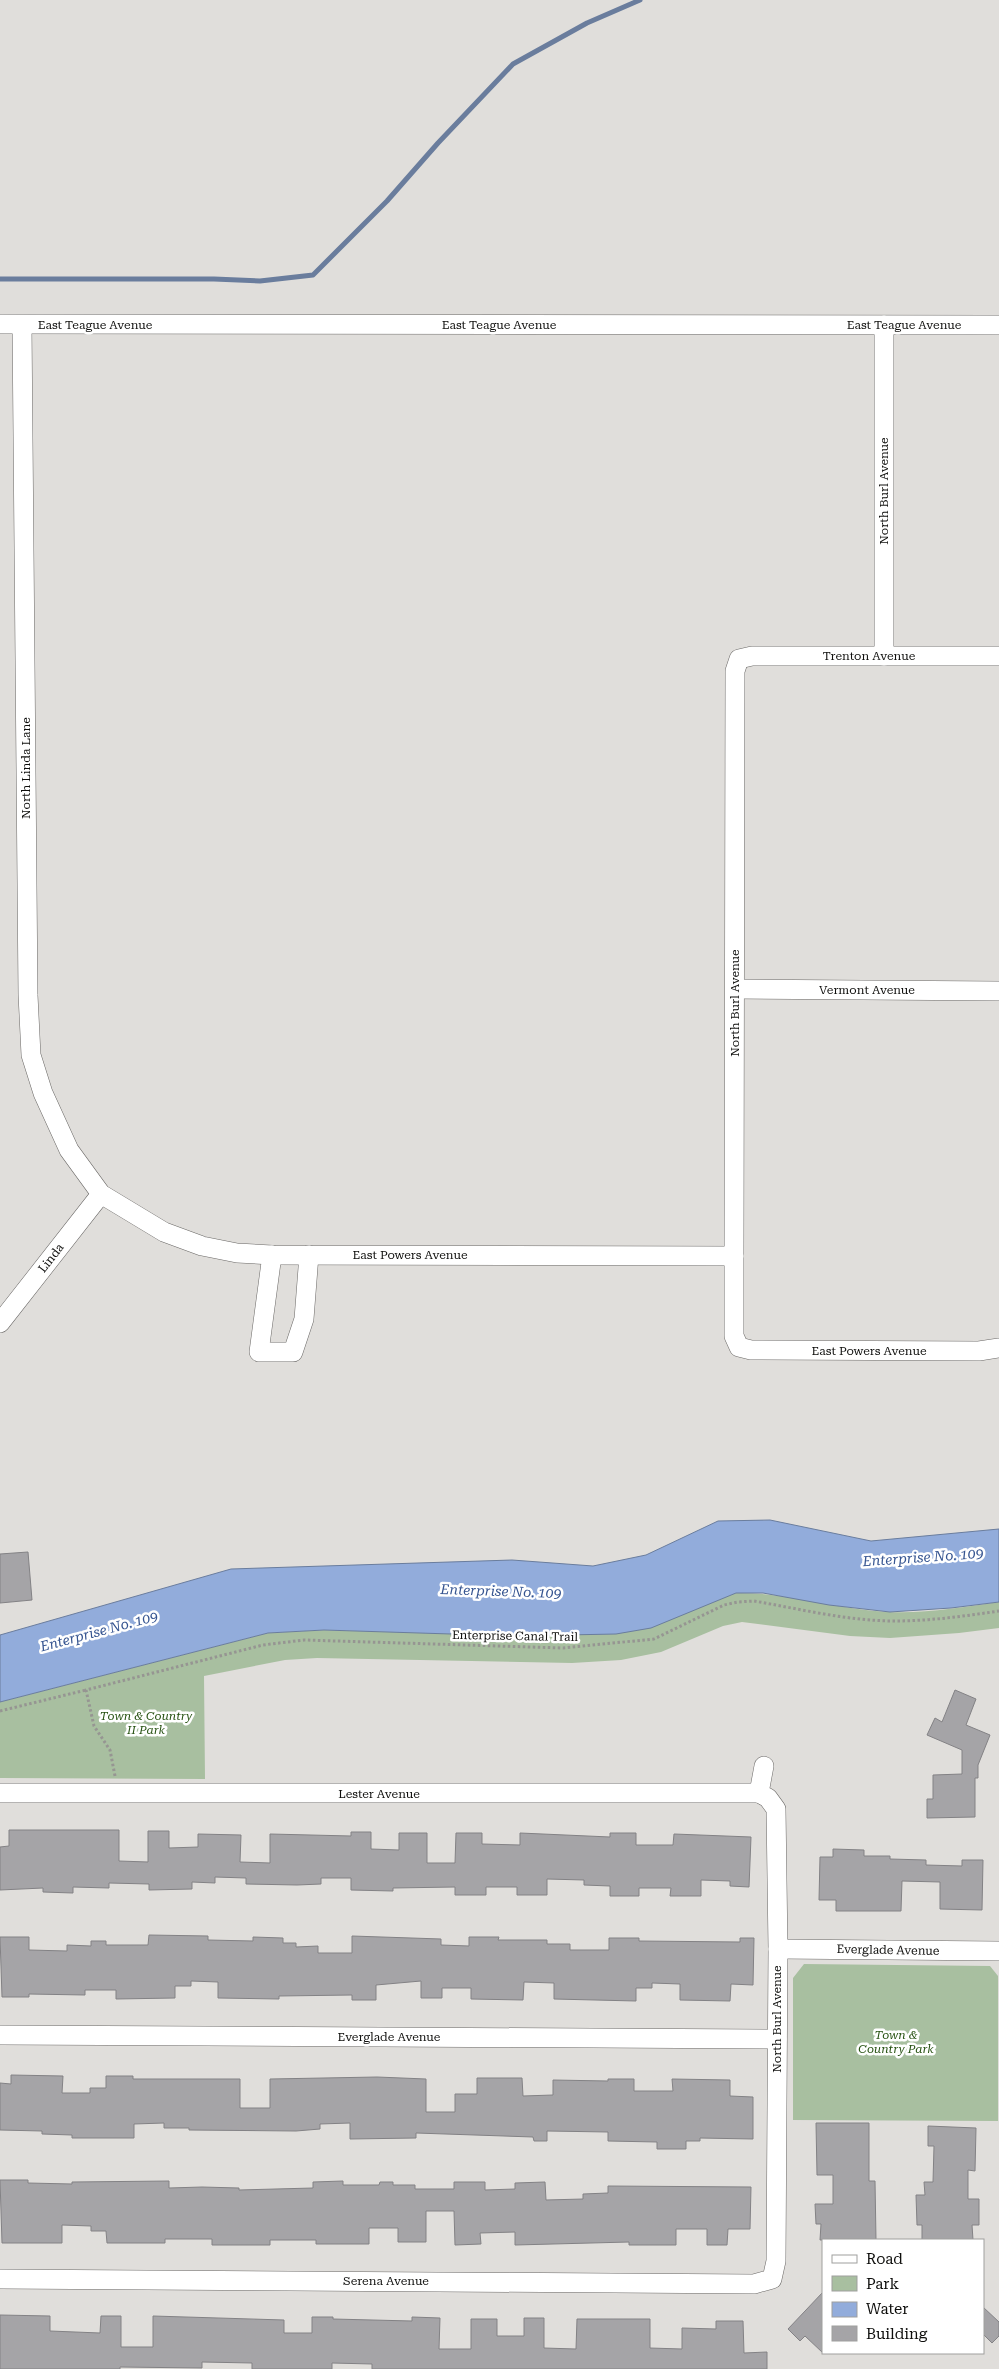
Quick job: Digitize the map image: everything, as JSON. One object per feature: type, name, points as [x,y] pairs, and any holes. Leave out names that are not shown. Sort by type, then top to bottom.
[{"type":"street","name":"East Teague Avenue","points":[[0,324],[999,325]]},
{"type":"street","name":"North Linda Lane","points":[[22,325],[28,985],[31,1056],[43,1092],[69,1150],[101,1194]]},
{"type":"street","name":"North Burl Avenue","points":[[884,325],[884,656]]},
{"type":"street","name":"Trenton Avenue","points":[[739,659],[752,656],[999,656]]},
{"type":"street","name":"North Burl Avenue","points":[[739,659],[735,671],[734,1256],[734,1336],[739,1347]]},
{"type":"street","name":"Vermont Avenue","points":[[735,989],[999,991]]},
{"type":"street","name":"East Powers Avenue","points":[[101,1194],[164,1232],[202,1246],[237,1253],[272,1255],[734,1256]]},
{"type":"street","name":"Linda","points":[[0,1322],[101,1194]]},
{"type":"street","points":[[272,1255],[259,1352],[293,1352],[304,1319],[310,1255]]},
{"type":"street","name":"East Powers Avenue","points":[[739,1347],[751,1350],[969,1351],[999,1348]]},
{"type":"street","points":[[759,1794],[764,1766]]},
{"type":"street","name":"Lester Avenue","points":[[0,1793],[759,1794]]},
{"type":"street","name":"North Burl Avenue","points":[[759,1794],[768,1798],[776,1809],[778,1949],[776,2261],[772,2279]]},
{"type":"street","name":"Everglade Avenue","points":[[778,1949],[999,1951]]},
{"type":"street","name":"Everglade Avenue","points":[[0,2035],[777,2039]]},
{"type":"street","name":"Serena Avenue","points":[[0,2279],[754,2284],[772,2279]]},
{"type":"path","name":"Enterprise Canal Trail","points":[[0,1711],[263,1645],[304,1640],[563,1648],[654,1639],[724,1606],[738,1602],[754,1601],[854,1618],[895,1621],[955,1617],[999,1611]]},
{"type":"path","points":[[86,1690],[94,1726],[110,1750],[114,1764],[115,1794]]},
{"type":"green space","name":"Town & Country II Park","points":[[736,1593],[774,1595],[849,1608],[888,1612],[929,1611],[999,1602],[999,1628],[890,1638],[850,1636],[742,1622],[723,1626],[661,1652],[621,1660],[572,1663],[317,1658],[285,1660],[204,1676],[205,1779],[0,1778],[0,1702],[268,1633],[324,1630],[571,1636],[709,1603]]},
{"type":"green space","name":"Town & Country Park","points":[[804,1964],[990,1966],[998,1976],[998,2121],[793,2120],[793,1978]]},
{"type":"water","name":"Enterprise No. 109","points":[[770,1520],[871,1541],[999,1529],[999,1602],[951,1608],[890,1612],[829,1605],[763,1593],[736,1593],[651,1628],[616,1634],[514,1636],[324,1630],[268,1633],[0,1702],[0,1635],[231,1569],[512,1560],[593,1566],[646,1555],[718,1521]]},
{"type":"building","points":[[28,1552],[32,1600],[0,1603],[0,1554]]},
{"type":"building","points":[[955,1690],[976,1699],[966,1725],[990,1735],[978,1765],[978,1778],[975,1778],[975,1817],[927,1818],[927,1799],[933,1799],[933,1775],[962,1774],[962,1750],[927,1735],[935,1718],[942,1722]]},
{"type":"building","points":[[9,1830],[119,1830],[119,1861],[148,1862],[148,1831],[169,1831],[169,1848],[198,1847],[198,1834],[241,1835],[240,1862],[270,1863],[270,1834],[351,1836],[351,1832],[371,1832],[371,1849],[399,1850],[399,1833],[427,1833],[427,1863],[455,1863],[456,1833],[482,1833],[482,1844],[520,1845],[520,1833],[610,1837],[610,1833],[636,1833],[636,1845],[673,1845],[674,1834],[751,1837],[749,1887],[730,1886],[730,1881],[701,1880],[701,1896],[670,1896],[671,1888],[639,1888],[639,1896],[610,1896],[610,1886],[584,1885],[584,1880],[547,1879],[547,1895],[517,1895],[517,1887],[486,1887],[486,1895],[455,1895],[455,1887],[393,1888],[393,1891],[351,1890],[351,1878],[321,1878],[321,1884],[297,1885],[246,1884],[246,1878],[215,1877],[215,1883],[192,1882],[192,1889],[149,1890],[149,1884],[109,1883],[109,1888],[73,1887],[73,1893],[43,1892],[43,1888],[0,1890],[0,1847],[9,1846]]},
{"type":"building","points":[[833,1849],[864,1850],[864,1856],[890,1856],[890,1859],[926,1860],[926,1865],[962,1866],[962,1860],[983,1860],[982,1910],[940,1909],[940,1882],[902,1881],[901,1911],[836,1911],[836,1900],[819,1900],[820,1857],[833,1857]]},
{"type":"building","points":[[149,1935],[208,1936],[208,1940],[253,1941],[253,1937],[283,1938],[283,1943],[296,1943],[296,1947],[318,1946],[318,1953],[352,1953],[352,1936],[441,1939],[441,1945],[469,1946],[469,1937],[499,1937],[498,1940],[547,1940],[547,1944],[570,1944],[570,1950],[609,1950],[609,1938],[639,1938],[639,1941],[740,1942],[740,1938],[754,1938],[753,1985],[731,1984],[730,2001],[680,2000],[680,1984],[652,1983],[652,1988],[636,1988],[636,2001],[554,1999],[554,1983],[524,1982],[523,2000],[471,1999],[471,1988],[442,1988],[442,1998],[421,1998],[421,1981],[376,1985],[376,2000],[352,2000],[352,1995],[279,1996],[279,1999],[218,1998],[218,1982],[191,1981],[191,1986],[175,1986],[175,1998],[116,1999],[116,1990],[85,1990],[85,1995],[29,1994],[29,1997],[2,1997],[0,1937],[29,1937],[29,1950],[67,1951],[67,1945],[91,1946],[91,1941],[106,1941],[106,1945],[148,1945]]},
{"type":"building","points":[[11,2075],[63,2076],[62,2093],[90,2093],[90,2088],[106,2088],[106,2076],[133,2076],[133,2079],[240,2079],[240,2108],[270,2108],[270,2079],[377,2077],[426,2079],[426,2112],[455,2112],[455,2094],[477,2094],[477,2078],[522,2078],[523,2096],[553,2095],[553,2080],[608,2081],[608,2079],[634,2079],[634,2091],[673,2091],[672,2079],[730,2080],[730,2096],[753,2097],[753,2139],[700,2138],[700,2141],[686,2141],[686,2149],[657,2149],[657,2142],[608,2141],[608,2132],[547,2131],[547,2141],[534,2141],[533,2137],[416,2133],[416,2138],[350,2139],[350,2123],[320,2124],[320,2129],[296,2131],[189,2130],[189,2128],[164,2128],[164,2123],[134,2124],[134,2138],[72,2138],[72,2135],[42,2134],[42,2131],[0,2130],[0,2083],[11,2084]]},
{"type":"building","points":[[816,2123],[869,2123],[869,2181],[875,2181],[876,2239],[820,2240],[821,2224],[816,2224],[815,2204],[833,2204],[833,2175],[817,2175]]},
{"type":"building","points":[[928,2126],[976,2128],[975,2171],[968,2170],[968,2199],[979,2199],[979,2225],[972,2225],[973,2239],[922,2239],[922,2225],[917,2225],[916,2195],[925,2195],[924,2182],[933,2182],[934,2146],[928,2146]]},
{"type":"building","points":[[0,2180],[28,2180],[28,2183],[72,2184],[72,2182],[169,2181],[169,2188],[239,2188],[239,2190],[313,2188],[313,2182],[343,2181],[343,2185],[379,2185],[380,2182],[393,2182],[393,2185],[415,2185],[415,2189],[454,2189],[454,2182],[485,2182],[485,2190],[515,2189],[515,2183],[545,2182],[546,2200],[583,2199],[583,2194],[608,2193],[608,2186],[751,2187],[750,2229],[728,2229],[727,2245],[707,2245],[707,2229],[676,2229],[676,2245],[629,2245],[629,2242],[515,2245],[515,2232],[480,2233],[481,2244],[455,2245],[454,2211],[426,2211],[426,2242],[398,2242],[398,2228],[369,2228],[369,2244],[316,2244],[316,2240],[270,2240],[270,2245],[212,2245],[212,2239],[165,2239],[165,2243],[107,2243],[106,2231],[91,2231],[91,2226],[62,2225],[62,2243],[2,2243]]},
{"type":"building","points":[[822,2293],[822,2352],[805,2336],[800,2341],[788,2329]]},
{"type":"building","points":[[984,2308],[999,2322],[999,2336],[992,2343],[984,2335]]},
{"type":"building","points":[[0,2315],[50,2316],[50,2331],[100,2333],[101,2316],[121,2316],[121,2347],[153,2347],[153,2316],[284,2320],[284,2333],[312,2333],[312,2317],[412,2321],[412,2317],[440,2318],[439,2349],[471,2349],[471,2319],[497,2319],[497,2336],[524,2336],[524,2318],[544,2318],[544,2348],[576,2349],[577,2319],[650,2319],[650,2348],[682,2349],[682,2328],[716,2329],[716,2321],[743,2321],[744,2353],[767,2352],[767,2369],[372,2369],[372,2364],[332,2363],[332,2369],[252,2369],[252,2363],[202,2362],[202,2368],[0,2369]]},
{"type":"waterway","points":[[0,279],[214,279],[260,281],[313,275],[387,201],[438,143],[513,64],[587,23],[640,0]]}]
